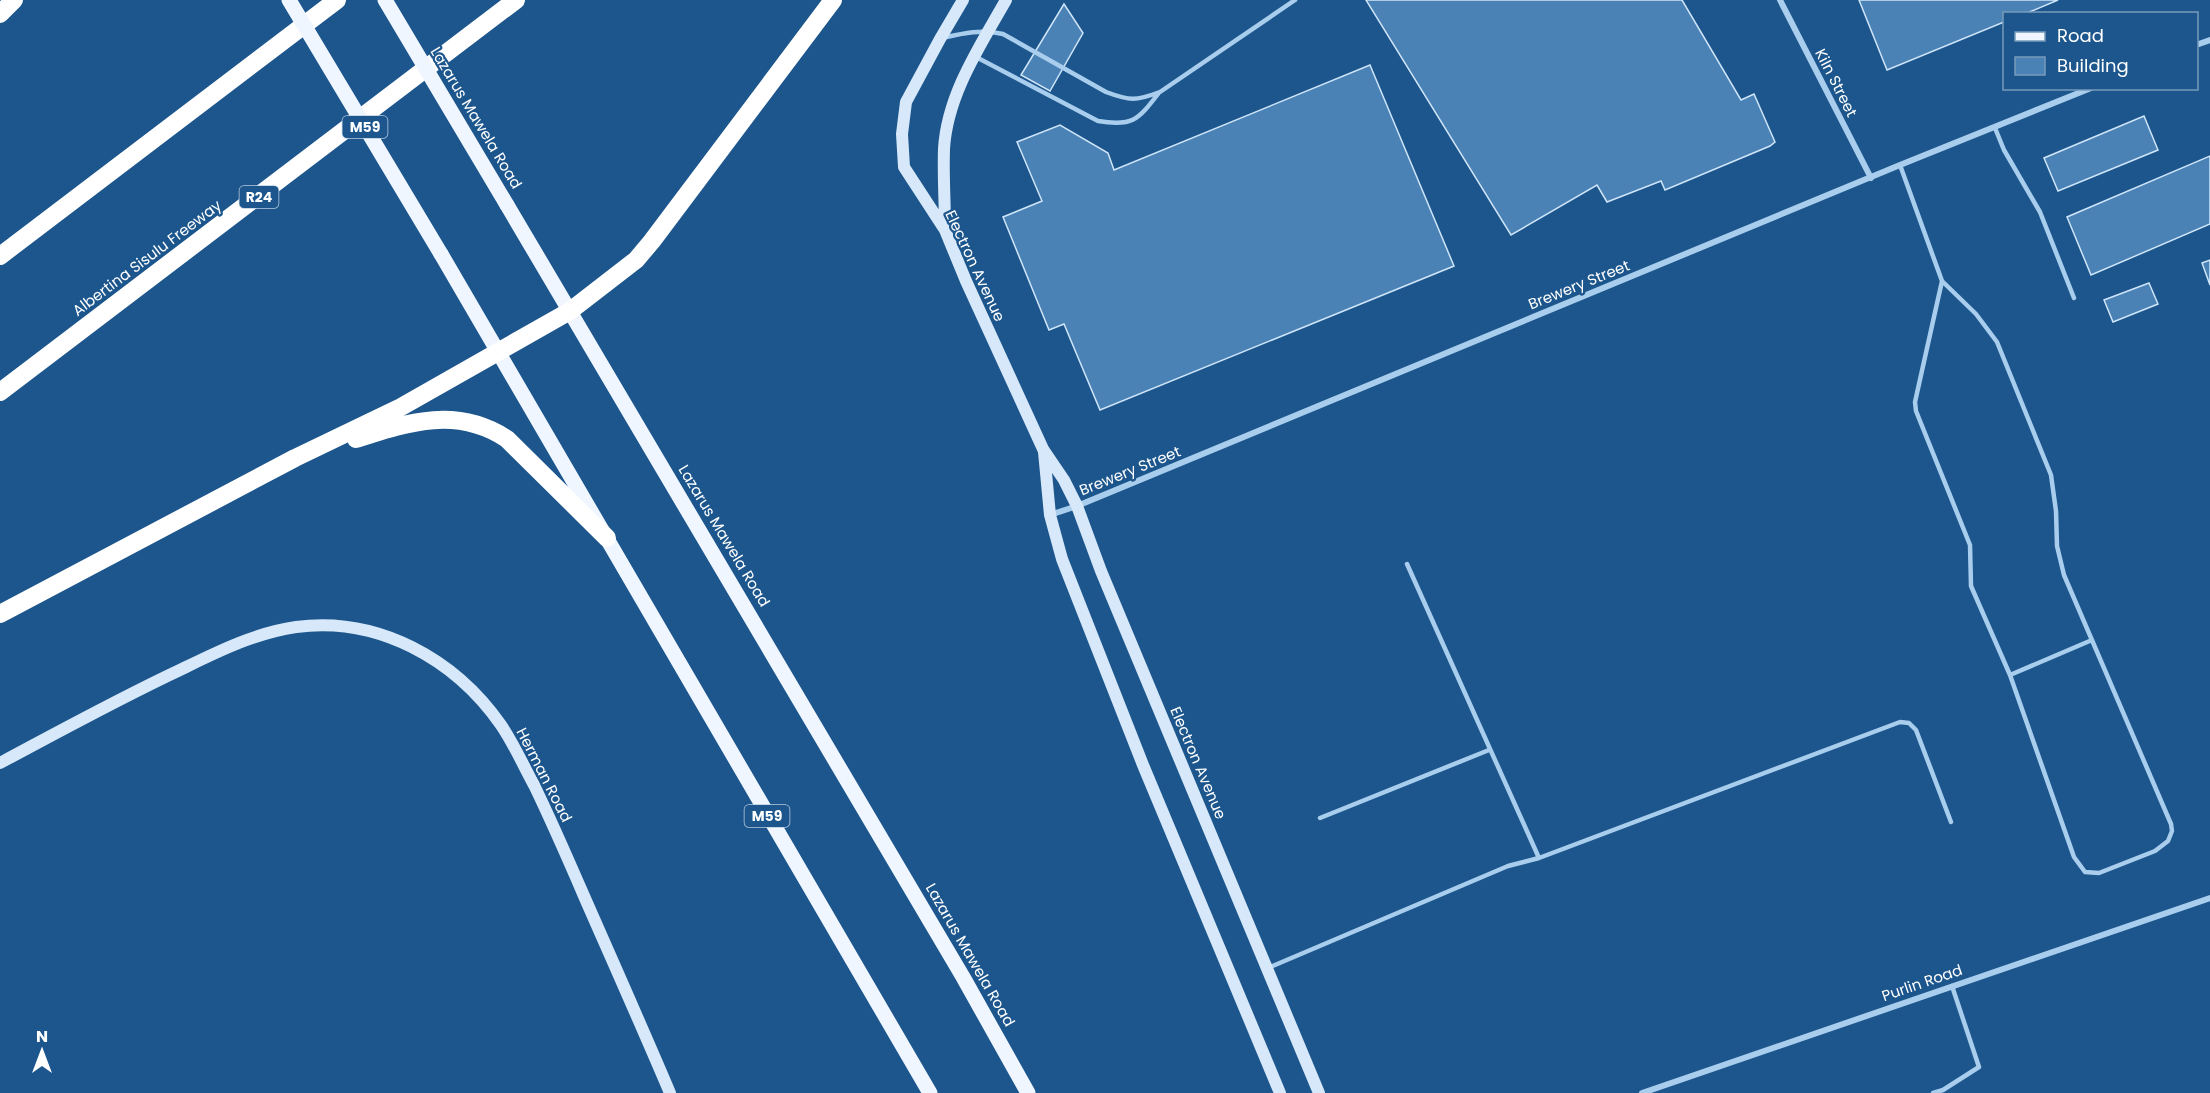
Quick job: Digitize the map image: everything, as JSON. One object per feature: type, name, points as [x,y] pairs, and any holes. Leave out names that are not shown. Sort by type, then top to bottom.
[{"type":"highway","points":[[0,14],[14,0]]},
{"type":"highway","points":[[0,256],[337,0]]},
{"type":"highway","name":"Albertina Sisulu Freeway","points":[[0,392],[516,0]]},
{"type":"highway","points":[[0,614],[295,458],[401,407],[570,311],[636,260],[833,0]]},
{"type":"highway","points":[[295,458],[422,420],[440,419],[476,424],[507,439],[607,538]]},
{"type":"main road","name":"M59","points":[[289,0],[441,254],[930,1093]]},
{"type":"main road","name":"Lazarus Mawela Road","points":[[385,0],[963,977],[1028,1093]]},
{"type":"main road","name":"Electron Avenue","points":[[963,0],[906,102],[902,134],[904,167],[945,230],[1043,449],[1077,506],[1101,571],[1319,1093]]},
{"type":"main road","points":[[945,230],[944,149],[953,103],[988,31],[1006,0]]},
{"type":"main road","name":"Electron Avenue","points":[[1043,449],[1050,515],[1062,559],[1143,765],[1280,1093]]},
{"type":"main road","name":"Herman Road","points":[[0,764],[145,686],[243,640],[271,632],[296,627],[350,628],[377,633],[421,651],[441,664],[481,700],[515,747],[553,825],[670,1093]]},
{"type":"street","name":"Kiln Street","points":[[1780,0],[1871,178]]},
{"type":"street","name":"Brewery Street","points":[[1050,515],[1077,506],[2086,90]]},
{"type":"street","name":"Purlin Road","points":[[1642,1093],[2210,898]]},
{"type":"lane","points":[[940,39],[970,31],[1003,34],[1106,92],[1124,99],[1140,99],[1160,92],[1295,0]]},
{"type":"lane","points":[[975,57],[1098,122],[1130,123],[1141,116],[1160,92]]},
{"type":"lane","points":[[1995,128],[2004,150],[2040,212],[2073,297]]},
{"type":"lane","points":[[1900,165],[1942,281],[1976,314],[1997,342],[2051,475],[2059,562],[2171,824],[2172,831],[2168,841],[2155,850],[2099,873],[2085,872],[2078,866],[2070,847],[2010,675],[1974,595],[1970,575],[1972,553],[1970,545],[1915,407],[1942,281]]},
{"type":"lane","points":[[1407,564],[1539,858]]},
{"type":"lane","points":[[2010,675],[2092,640]]},
{"type":"lane","points":[[1268,968],[1509,866],[1539,858],[1900,722],[1909,723],[1916,730],[1951,822]]},
{"type":"lane","points":[[1320,818],[1489,750]]},
{"type":"lane","points":[[1933,1093],[1943,1090],[1979,1066],[1952,985]]},
{"type":"building","points":[[1366,0],[1682,0],[1741,100],[1754,94],[1775,142],[1665,190],[1661,181],[1607,202],[1597,185],[1511,235]]},
{"type":"building","points":[[1859,0],[2058,0],[2030,12],[2003,12],[2003,22],[1887,70]]},
{"type":"building","points":[[1064,4],[1083,33],[1050,91],[1021,75]]},
{"type":"building","points":[[1370,65],[1454,266],[1100,410],[1064,324],[1049,330],[1003,217],[1042,201],[1017,142],[1060,125],[1108,153],[1114,170]]},
{"type":"building","points":[[2144,116],[2158,150],[2058,191],[2044,158]]},
{"type":"building","points":[[2210,156],[2210,224],[2091,275],[2067,217]]},
{"type":"building","points":[[2210,260],[2210,285],[2202,263]]},
{"type":"building","points":[[2149,283],[2158,304],[2113,322],[2104,300]]}]
